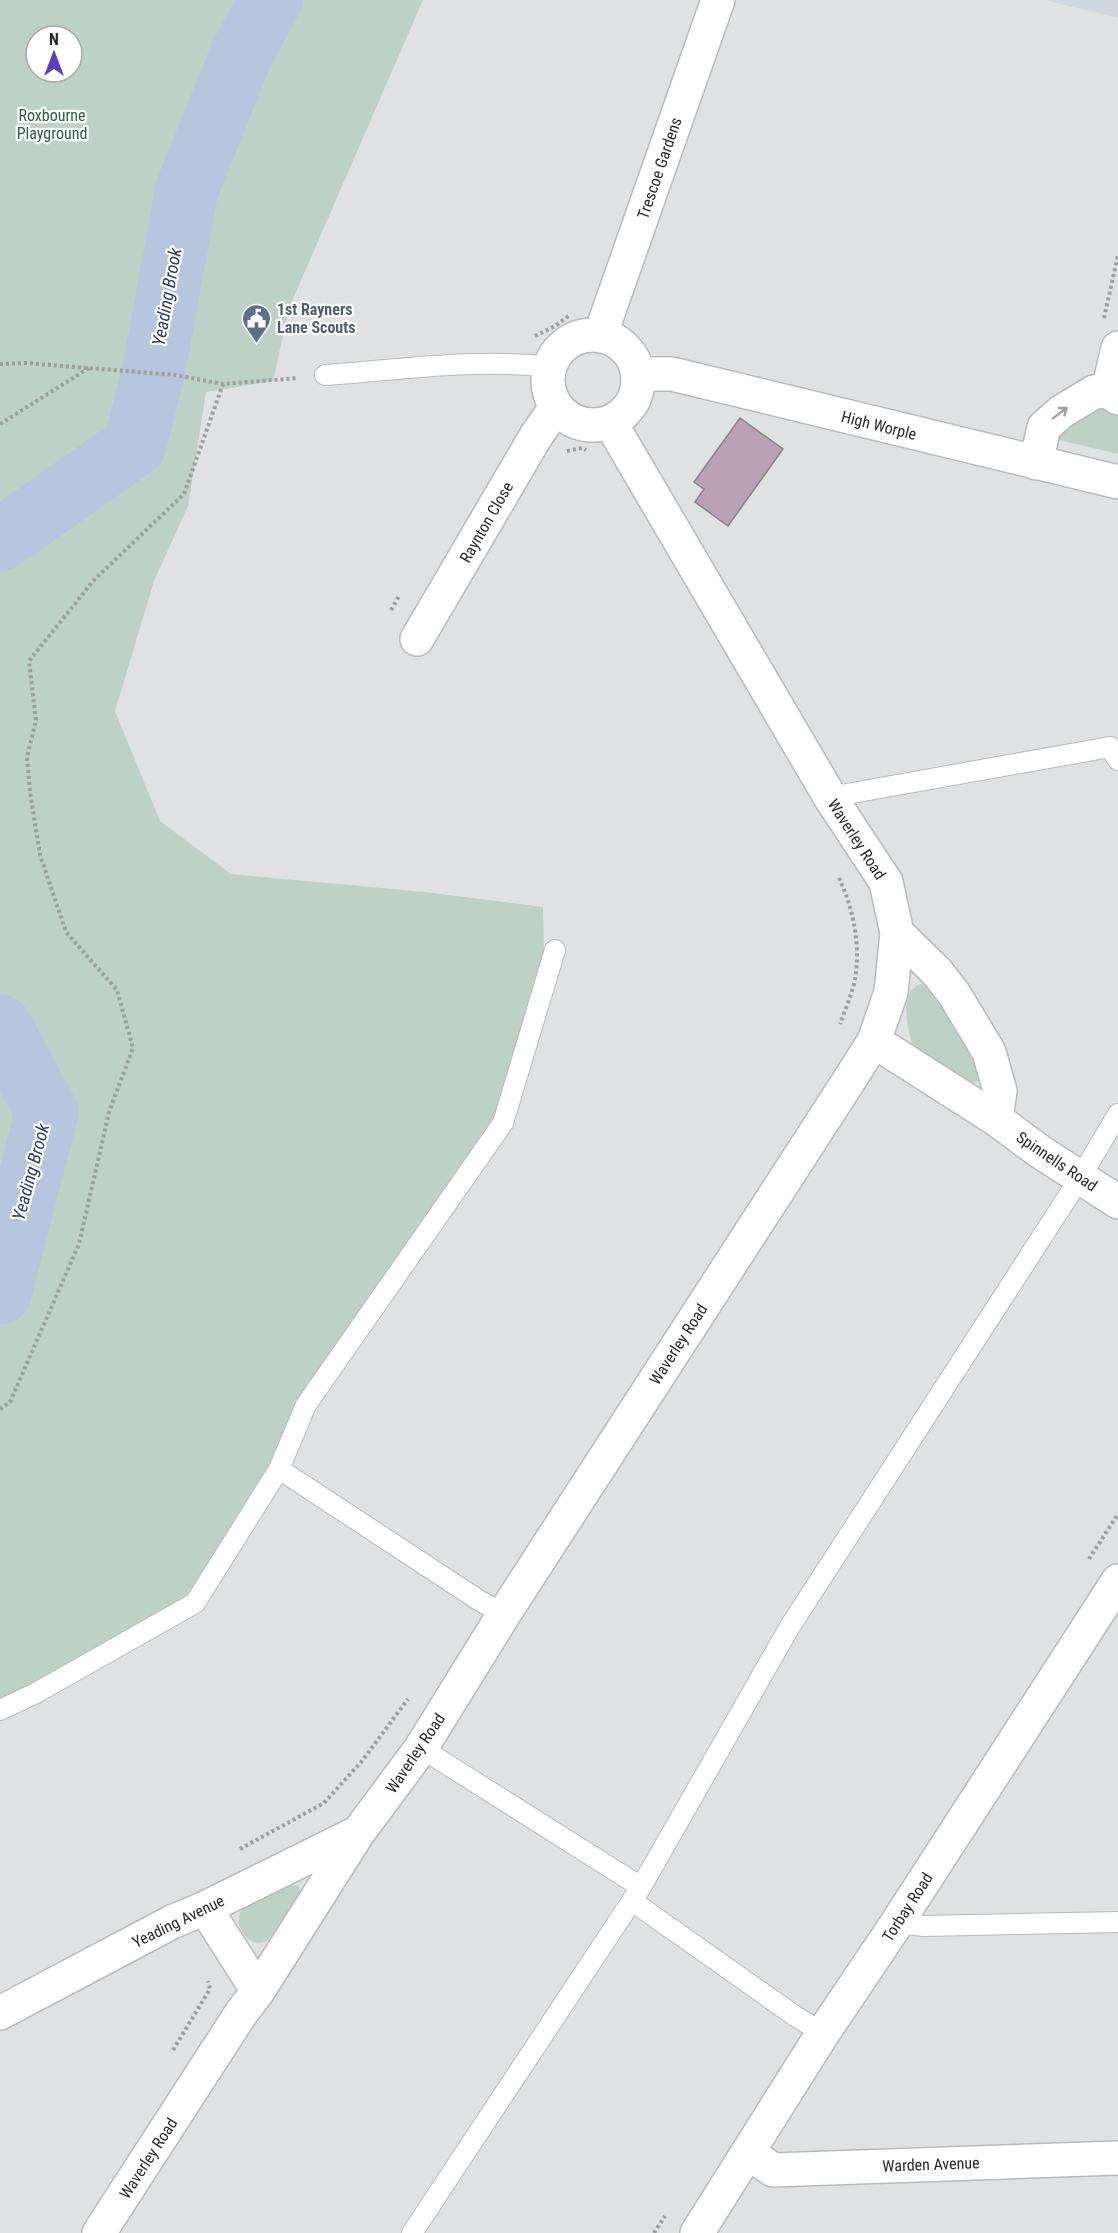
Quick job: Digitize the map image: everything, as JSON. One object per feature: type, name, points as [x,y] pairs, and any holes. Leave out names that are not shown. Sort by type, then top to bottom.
[{"type":"street","name":"Trescoe Gardens","points":[[600,336],[718,0]]},
{"type":"street","points":[[590,335],[606,337],[626,349],[633,357],[638,374],[638,385],[632,404],[623,415],[610,423],[580,424],[565,416],[556,407],[548,381],[550,367],[555,356],[565,345],[576,338],[590,335]]},
{"type":"street","points":[[1036,463],[1044,427],[1061,412],[1094,392],[1113,395],[1118,348]]},
{"type":"street","name":"High Worple","points":[[638,374],[672,374],[1118,482]]},
{"type":"street","name":"Raynton Close","points":[[417,639],[556,407]]},
{"type":"street","name":"Waverley Road","points":[[99,2233],[240,2015],[258,1991],[358,1833],[421,1748],[504,1614],[874,1041],[891,992],[897,933],[886,882],[830,797],[610,423]]},
{"type":"street","points":[[897,933],[937,972],[954,994],[989,1052],[1000,1091],[996,1119]]},
{"type":"street","name":"Spinnells Road","points":[[874,1041],[996,1119],[1039,1151],[1118,1202]]},
{"type":"street","name":"Torbay Road","points":[[697,2233],[823,2033],[897,1923],[1118,1581]]},
{"type":"street","name":"Yeading Avenue","points":[[0,2013],[172,1922],[358,1833]]},
{"type":"street","points":[[205,1908],[258,1991]]},
{"type":"street","name":"Warden Avenue","points":[[749,2153],[773,2170],[1118,2158]]},
{"type":"lane","points":[[325,375],[485,363],[519,363],[550,367]]},
{"type":"lane","points":[[830,797],[1110,747],[1118,760]]},
{"type":"lane","points":[[0,1710],[36,1693],[195,1603],[279,1469],[306,1405],[503,1123],[555,950]]},
{"type":"lane","points":[[412,2233],[637,1894],[789,1628],[1080,1178],[1118,1114]]},
{"type":"lane","points":[[279,1469],[480,1601],[504,1614]]},
{"type":"lane","points":[[421,1748],[637,1894],[795,2016],[823,2033]]},
{"type":"lane","points":[[897,1923],[924,1926],[1118,1922]]},
{"type":"path","points":[[0,364],[26,363],[175,375],[223,384],[325,375]]},
{"type":"path","points":[[0,424],[90,368]]},
{"type":"path","points":[[0,1408],[10,1402],[79,1244],[109,1112],[133,1048],[117,990],[66,932],[40,855],[27,757],[36,720],[29,661],[94,580],[184,494],[223,384]]},
{"type":"shaded area","points":[[1045,0],[1118,0],[1118,18]]},
{"type":"green space","name":"Roxbourne Playground","points":[[0,0],[423,0],[289,308],[273,381],[206,392],[188,506],[154,581],[115,711],[160,821],[231,874],[425,892],[543,907],[544,948],[503,1123],[383,1295],[195,1603],[0,1705]]},
{"type":"green space","points":[[1096,404],[1118,414],[1118,454],[1055,439],[1069,420]]},
{"type":"green space","points":[[929,981],[984,1070],[977,1082],[967,1084],[913,1048],[906,1016],[907,999],[915,987]]},
{"type":"green space","points":[[287,1884],[299,1886],[300,1894],[268,1941],[258,1943],[249,1940],[242,1932],[239,1922],[244,1907]]},
{"type":"building","points":[[740,418],[783,449],[728,526],[695,502],[704,489],[694,482]]},
{"type":"waterway","name":"Yeading Brook","points":[[0,540],[135,445],[154,369],[187,189],[241,55],[271,0]]},
{"type":"waterway","name":"Yeading Brook","points":[[0,1026],[47,1112],[0,1293]]},
{"type":"place","name":"1st Rayners Lane Scouts","points":[[256,344]]}]
